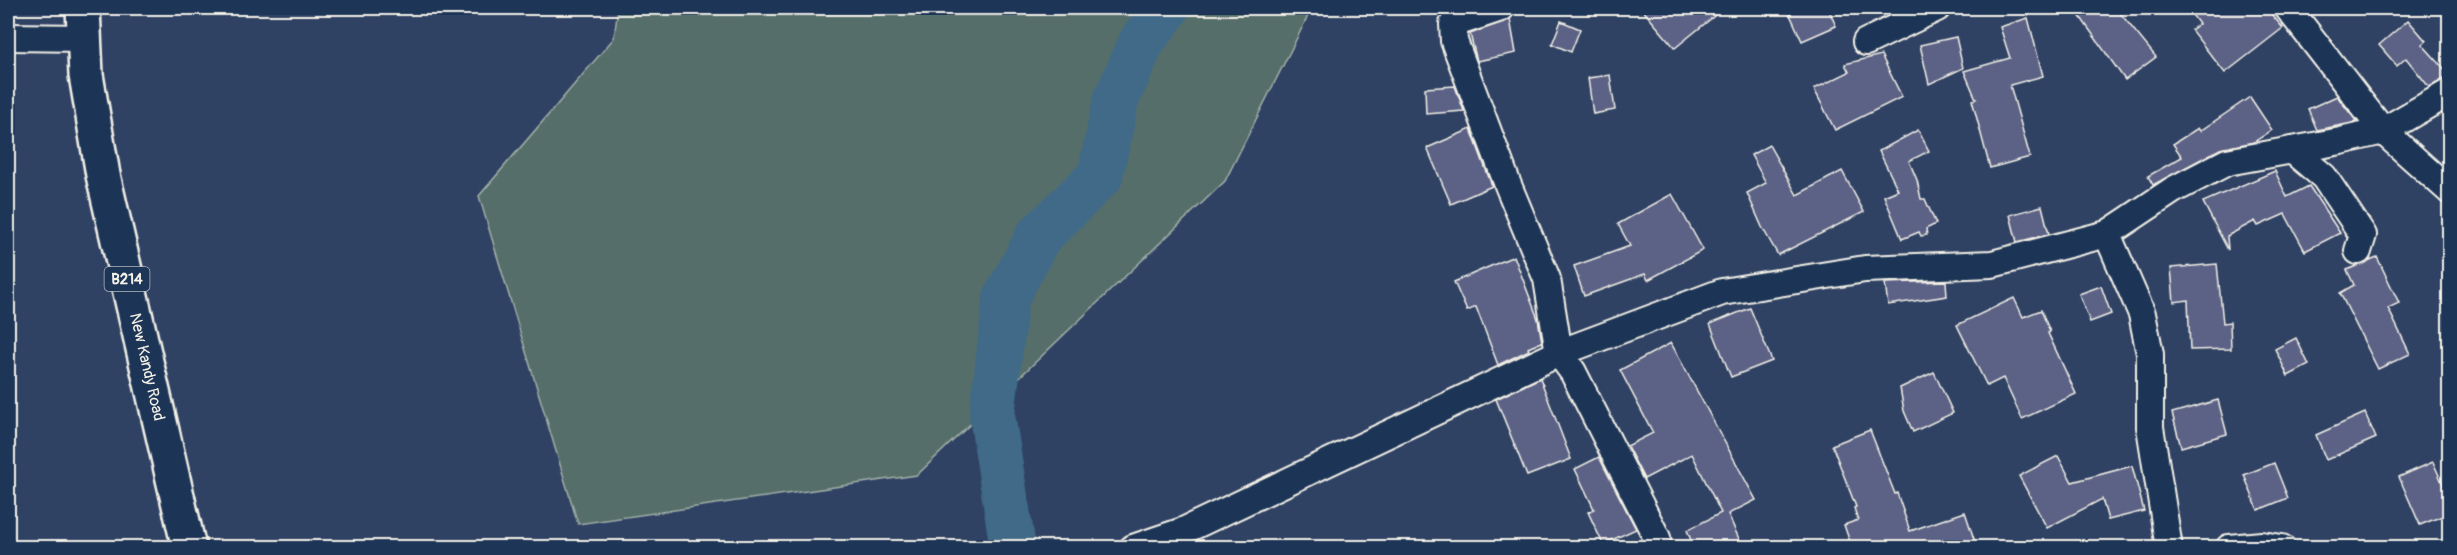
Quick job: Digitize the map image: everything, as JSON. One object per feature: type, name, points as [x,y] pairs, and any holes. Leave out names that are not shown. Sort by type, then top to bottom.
[{"type":"main road","name":"New Kandy Road","points":[[84,23],[86,75],[103,175],[189,548]]},
{"type":"street","points":[[1501,8],[1453,24],[1454,40],[1508,185],[1548,279],[1559,353],[1573,372],[1657,538]]},
{"type":"street","points":[[1866,42],[1937,8]]},
{"type":"street","points":[[2288,8],[2383,130],[2450,190]]},
{"type":"street","points":[[8,37],[84,23]]},
{"type":"street","points":[[1133,548],[1183,531],[1559,353],[1722,292],[1865,269],[1992,264],[2107,234],[2173,190],[2228,162],[2383,130],[2450,92]]},
{"type":"street","points":[[2292,150],[2324,177],[2363,236],[2358,251]]},
{"type":"street","points":[[2107,234],[2142,314],[2150,354],[2150,427],[2169,548]]},
{"type":"street","points":[[2229,548],[2262,544],[2282,548]]},
{"type":"green space","points":[[618,8],[1312,8],[1225,181],[917,475],[578,524],[479,196],[614,38]]},
{"type":"building","points":[[1641,8],[1724,8],[1675,48]]},
{"type":"building","points":[[1787,8],[1828,8],[1836,26],[1802,41]]},
{"type":"building","points":[[2074,8],[2116,8],[2156,57],[2125,80]]},
{"type":"building","points":[[2187,8],[2266,8],[2283,28],[2225,73],[2191,30],[2199,24]]},
{"type":"building","points":[[2028,18],[2043,76],[2010,85],[2030,157],[1990,168],[1972,100],[1976,99],[1964,71],[2010,58],[2000,27]]},
{"type":"building","points":[[1510,19],[1516,53],[1477,61],[1470,34]]},
{"type":"building","points":[[2408,20],[2426,41],[2422,44],[2449,74],[2449,77],[2429,87],[2406,58],[2397,66],[2379,45]]},
{"type":"building","points":[[1561,21],[1580,29],[1571,52],[1552,44]]},
{"type":"building","points":[[1956,37],[1963,68],[1929,84],[1920,45]]},
{"type":"building","points":[[1881,55],[1902,97],[1835,130],[1814,89],[1849,72],[1845,64]]},
{"type":"building","points":[[1610,75],[1615,110],[1593,114],[1588,78]]},
{"type":"building","points":[[1455,86],[1464,111],[1426,114],[1425,88]]},
{"type":"building","points":[[2337,96],[2357,122],[2317,130],[2308,109]]},
{"type":"building","points":[[2250,97],[2272,130],[2254,142],[2220,149],[2153,185],[2148,176],[2182,157],[2173,144],[2198,128],[2200,131]]},
{"type":"building","points":[[1471,129],[1492,186],[1451,204],[1427,148]]},
{"type":"building","points":[[1918,130],[1929,151],[1909,161],[1917,180],[1921,199],[1925,199],[1936,224],[1926,229],[1927,235],[1921,236],[1919,232],[1902,239],[1884,196],[1898,190],[1879,151]]},
{"type":"building","points":[[1769,145],[1797,195],[1842,171],[1864,212],[1778,255],[1747,193],[1766,183],[1751,155]]},
{"type":"building","points":[[2275,171],[2287,197],[2309,186],[2340,233],[2305,251],[2285,214],[2258,226],[2255,221],[2227,236],[2228,250],[2203,202]]},
{"type":"building","points":[[1672,194],[1703,250],[1648,280],[1645,274],[1584,296],[1574,266],[1630,246],[1618,224]]},
{"type":"building","points":[[2042,206],[2049,234],[2017,242],[2010,215]]},
{"type":"building","points":[[1514,256],[1538,319],[1542,342],[1498,365],[1476,307],[1467,311],[1454,282]]},
{"type":"building","points":[[2377,257],[2399,303],[2388,308],[2410,354],[2378,369],[2340,293],[2354,285],[2347,270]]},
{"type":"building","points":[[2217,264],[2223,323],[2230,322],[2231,349],[2190,350],[2188,300],[2174,302],[2171,268]]},
{"type":"building","points":[[1946,281],[1947,296],[1888,305],[1885,283]]},
{"type":"building","points":[[2101,286],[2111,314],[2090,322],[2079,294]]},
{"type":"building","points":[[2014,298],[2023,317],[2041,310],[2050,332],[2048,333],[2076,394],[2022,419],[2003,378],[1987,386],[1957,325]]},
{"type":"building","points":[[1750,308],[1772,361],[1731,377],[1710,324]]},
{"type":"building","points":[[2296,338],[2309,365],[2288,376],[2275,349]]},
{"type":"building","points":[[1671,343],[1756,500],[1728,514],[1743,548],[1694,548],[1687,530],[1721,513],[1692,454],[1644,479],[1627,446],[1653,433],[1620,370]]},
{"type":"building","points":[[1934,372],[1953,413],[1913,432],[1904,411],[1900,388]]},
{"type":"building","points":[[1540,378],[1571,459],[1527,476],[1496,399]]},
{"type":"building","points":[[2218,400],[2227,434],[2181,447],[2172,413]]},
{"type":"building","points":[[2365,413],[2376,438],[2326,460],[2316,435]]},
{"type":"building","points":[[1870,430],[1895,494],[1897,493],[1910,531],[1965,512],[1977,548],[1852,548],[1844,525],[1858,520],[1854,508],[1856,507],[1832,445]]},
{"type":"building","points":[[2058,456],[2072,482],[2132,466],[2144,511],[2108,520],[2102,499],[2047,528],[2019,476]]},
{"type":"building","points":[[1599,457],[1636,529],[1603,544],[1588,512],[1594,509],[1575,469]]},
{"type":"building","points":[[2433,462],[2450,500],[2450,513],[2420,525],[2399,477]]},
{"type":"building","points":[[2274,463],[2288,498],[2258,510],[2244,475]]},
{"type":"waterway","points":[[1013,548],[992,415],[1006,298],[1038,237],[1100,176],[1116,100],[1142,41],[1167,8]]}]
